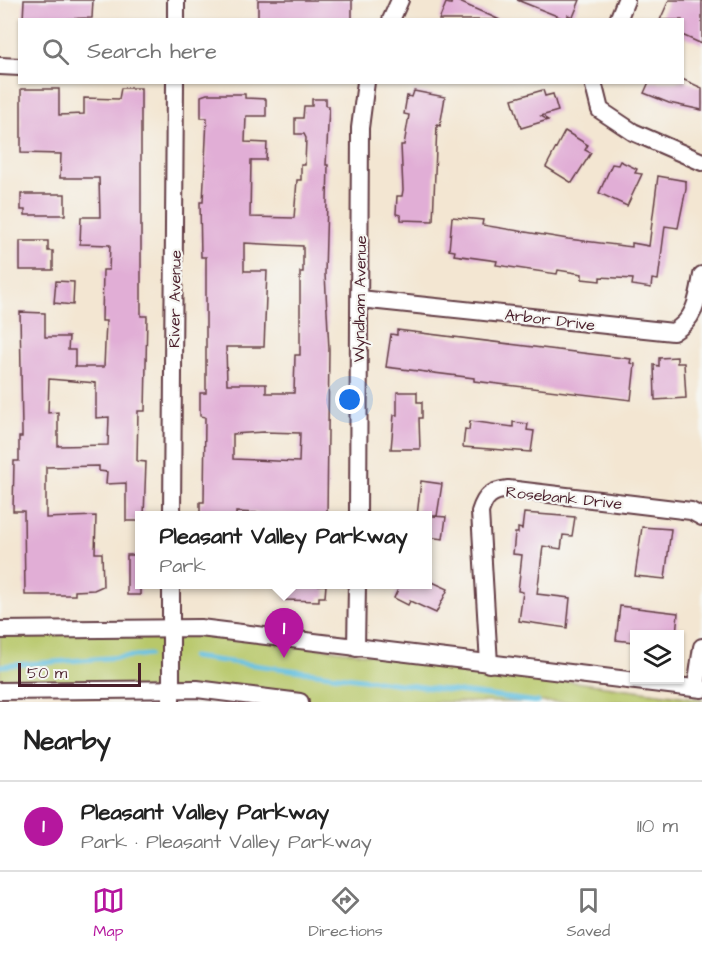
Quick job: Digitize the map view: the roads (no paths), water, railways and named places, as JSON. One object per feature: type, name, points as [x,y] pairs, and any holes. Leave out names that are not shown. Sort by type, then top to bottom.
[{"type":"street","points":[[176,0],[176,18]]},
{"type":"street","points":[[393,18],[400,0]]},
{"type":"street","points":[[619,18],[626,0]]},
{"type":"street","points":[[0,66],[18,67]]},
{"type":"street","name":"River Avenue","points":[[172,511],[175,84]]},
{"type":"street","name":"Wyndham Avenue","points":[[358,511],[360,128],[366,84]]},
{"type":"street","points":[[594,84],[600,110],[612,119],[633,132],[702,162]]},
{"type":"street","name":"Arbor Drive","points":[[360,299],[673,332],[684,326],[691,317],[697,303],[702,274]]},
{"type":"street","name":"Rosebank Drive","points":[[489,664],[480,512],[484,499],[494,491],[508,489],[691,511],[702,517]]},
{"type":"street","points":[[171,589],[171,695]]},
{"type":"street","points":[[356,648],[357,589]]},
{"type":"street","points":[[0,630],[200,628],[699,689],[702,647]]},
{"type":"street","points":[[0,691],[88,696],[171,695],[300,702]]},
{"type":"waterway","points":[[0,666],[149,655]]},
{"type":"waterway","points":[[192,657],[538,702]]},
{"type":"place","name":"Pleasant Valley Parkway","points":[[284,658]]}]
